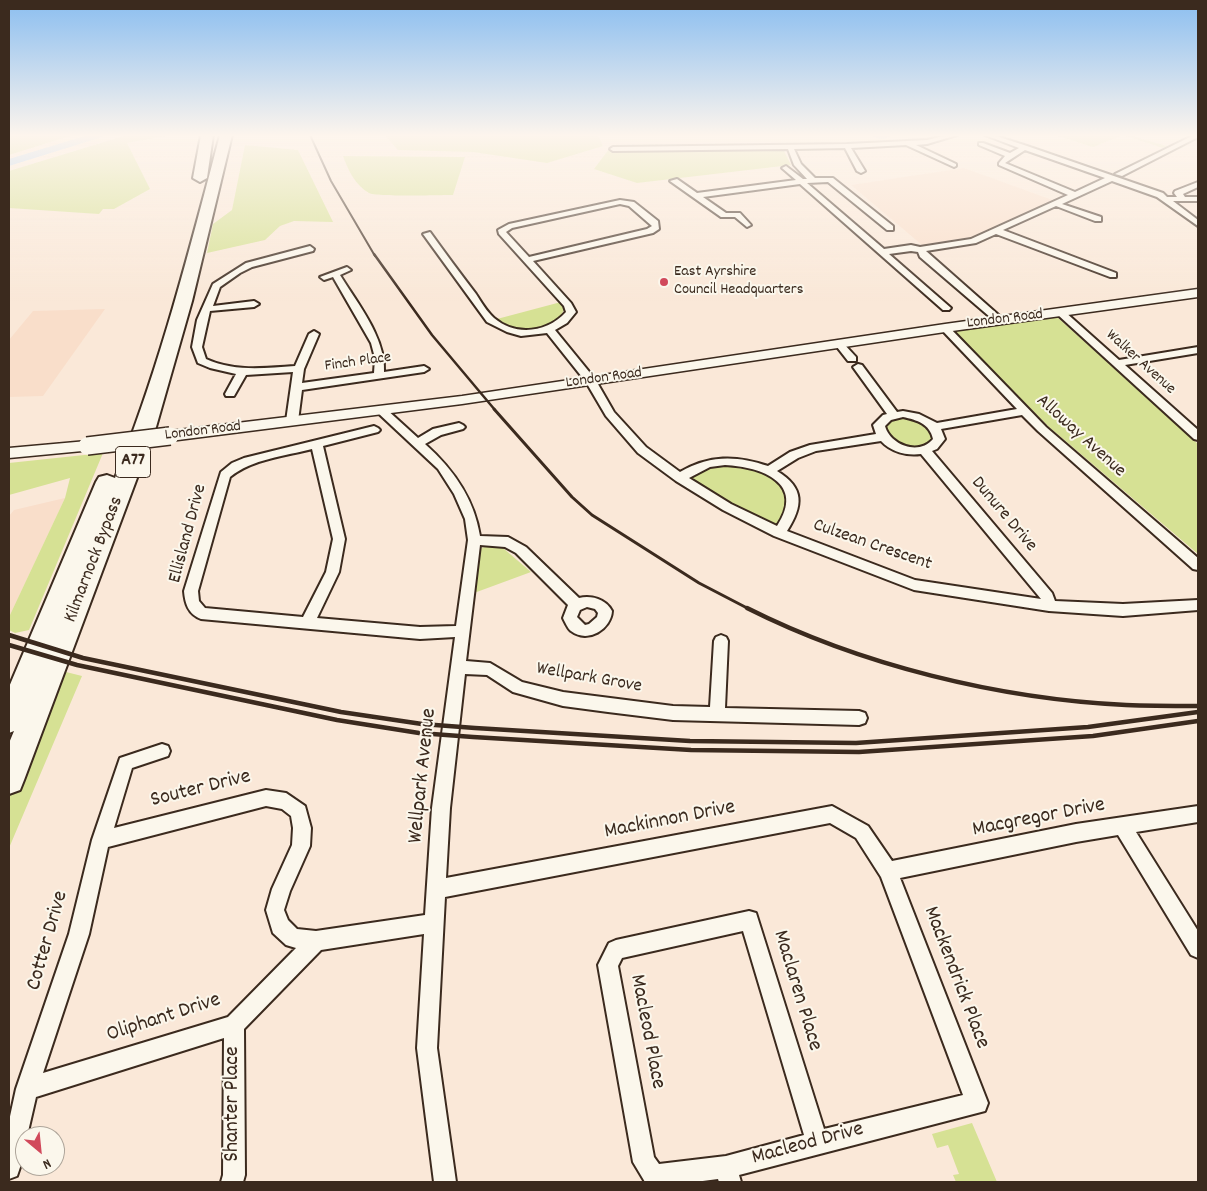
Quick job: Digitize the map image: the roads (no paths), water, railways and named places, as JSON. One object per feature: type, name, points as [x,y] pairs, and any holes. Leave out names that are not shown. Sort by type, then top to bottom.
[{"type":"highway","name":"Kilmarnock Bypass","points":[[9,780],[146,427],[184,301],[203,191]]},
{"type":"highway","name":"Kilmarnock Bypass","points":[[9,720],[130,426],[168,303],[206,191]]},
{"type":"highway","name":"A77","points":[[198,212],[208,191]]},
{"type":"main road","name":"London Road","points":[[9,453],[87,446],[381,410],[1198,293]]},
{"type":"street","points":[[687,191],[724,215],[738,214],[747,225]]},
{"type":"street","points":[[695,196],[736,191]]},
{"type":"street","points":[[811,191],[946,308]]},
{"type":"street","points":[[843,191],[890,228]]},
{"type":"street","points":[[1064,191],[1075,195]]},
{"type":"street","points":[[882,252],[911,248],[921,250],[973,241],[1084,191]]},
{"type":"street","points":[[1148,191],[1167,199],[1198,224]]},
{"type":"street","points":[[1183,191],[1178,193],[1183,199]]},
{"type":"street","points":[[1167,199],[1198,199]]},
{"type":"street","points":[[427,234],[490,320],[500,328],[525,332],[550,330],[558,326],[571,312],[568,305],[527,260],[502,232],[502,230],[509,226],[620,202],[633,206],[655,224],[656,227],[527,260]]},
{"type":"street","points":[[1056,204],[1098,219]]},
{"type":"street","points":[[997,231],[1113,275]]},
{"type":"street","points":[[299,369],[242,373],[224,370],[202,361],[197,347],[207,309],[216,286],[237,270],[264,260],[310,249]]},
{"type":"street","points":[[921,250],[923,255],[1000,321]]},
{"type":"street","points":[[324,277],[347,270]]},
{"type":"street","points":[[335,274],[376,343],[380,358],[380,375]]},
{"type":"street","points":[[207,309],[254,304]]},
{"type":"street","name":"Walker Avenue","points":[[1061,313],[1198,436]]},
{"type":"street","name":"Alloway Avenue","points":[[945,328],[1042,429],[1198,565]]},
{"type":"street","name":"Culzean Crescent","points":[[550,330],[591,381],[610,414],[642,450],[680,478],[727,507],[779,533],[914,585],[1049,606],[1122,610],[1198,605]]},
{"type":"street","points":[[292,421],[299,369],[314,334]]},
{"type":"street","points":[[840,345],[894,414]]},
{"type":"street","points":[[1116,363],[1198,350]]},
{"type":"street","name":"Finch Place","points":[[297,387],[424,369]]},
{"type":"street","points":[[230,394],[242,373]]},
{"type":"street","name":"Wellpark Avenue","points":[[381,410],[442,466],[460,494],[471,519],[474,540],[460,666],[441,808],[427,1048],[445,1182]]},
{"type":"street","points":[[935,427],[1025,411]]},
{"type":"street","points":[[894,414],[921,418],[935,427],[940,439],[932,448],[924,450],[906,450],[888,442],[882,437],[879,425],[882,420],[894,414]]},
{"type":"street","points":[[1181,421],[1198,418]]},
{"type":"street","points":[[417,444],[437,432],[459,427]]},
{"type":"street","name":"Ellisland Drive","points":[[374,430],[248,461],[236,466],[225,475],[191,591],[192,603],[202,613],[420,633],[464,631]]},
{"type":"street","points":[[768,471],[794,455],[814,448],[882,437]]},
{"type":"street","points":[[307,623],[334,572],[340,554],[340,539],[317,444]]},
{"type":"street","name":"Dunure Drive","points":[[924,450],[1047,597],[1049,606]]},
{"type":"street","points":[[680,478],[702,465],[716,461],[746,462],[768,471],[780,478],[790,490],[794,502],[790,514],[779,533]]},
{"type":"street","points":[[474,540],[508,542],[521,550],[577,605]]},
{"type":"street","points":[[717,714],[721,641]]},
{"type":"street","name":"Wellpark Grove","points":[[460,666],[490,669],[518,687],[563,699],[673,712],[858,718]]},
{"type":"street","name":"Cotter Drive","points":[[9,1168],[27,1089],[79,934],[101,840],[126,763],[162,751]]},
{"type":"street","name":"Souter Drive","points":[[101,840],[266,798],[286,801],[299,812],[302,828],[301,846],[281,889],[275,910],[280,926],[293,938],[316,941],[433,923]]},
{"type":"street","name":"Mackinnon Drive","points":[[437,889],[832,814],[862,832],[888,871]]},
{"type":"street","name":"Macgregor Drive","points":[[888,871],[1122,826],[1198,814]]},
{"type":"street","points":[[1122,826],[1198,948]]},
{"type":"street","name":"Mackendrick Place","points":[[888,871],[977,1103]]},
{"type":"street","name":"Maclaren Place","points":[[682,934],[750,920],[817,1142]]},
{"type":"street","name":"Macleod Place","points":[[644,1162],[608,965],[616,950],[682,934]]},
{"type":"street","name":"Oliphant Drive","points":[[27,1089],[234,1025],[316,941]]},
{"type":"street","name":"Shanter Place","points":[[232,1182],[234,1175],[234,1025]]},
{"type":"street","name":"Macleod Drive","points":[[644,1162],[654,1176],[728,1175],[817,1142],[977,1103]]},
{"type":"railway","points":[[337,191],[375,256]]},
{"type":"railway","points":[[374,254],[432,335],[495,410]]},
{"type":"railway","points":[[494,409],[572,497],[592,515],[699,583],[748,608]]},
{"type":"railway","points":[[748,608],[836,646],[883,662],[931,676],[980,687],[1078,701],[1126,705],[1198,706]]},
{"type":"railway","points":[[9,635],[83,658],[341,712],[422,724],[475,728],[690,741],[856,743],[1088,727],[1198,712]]},
{"type":"railway","points":[[9,645],[77,665],[337,720],[419,733],[473,737],[691,750],[859,752],[1093,736],[1198,721]]},
{"type":"place","name":"East Ayrshire Council Headquarters","points":[[664,282]]}]
